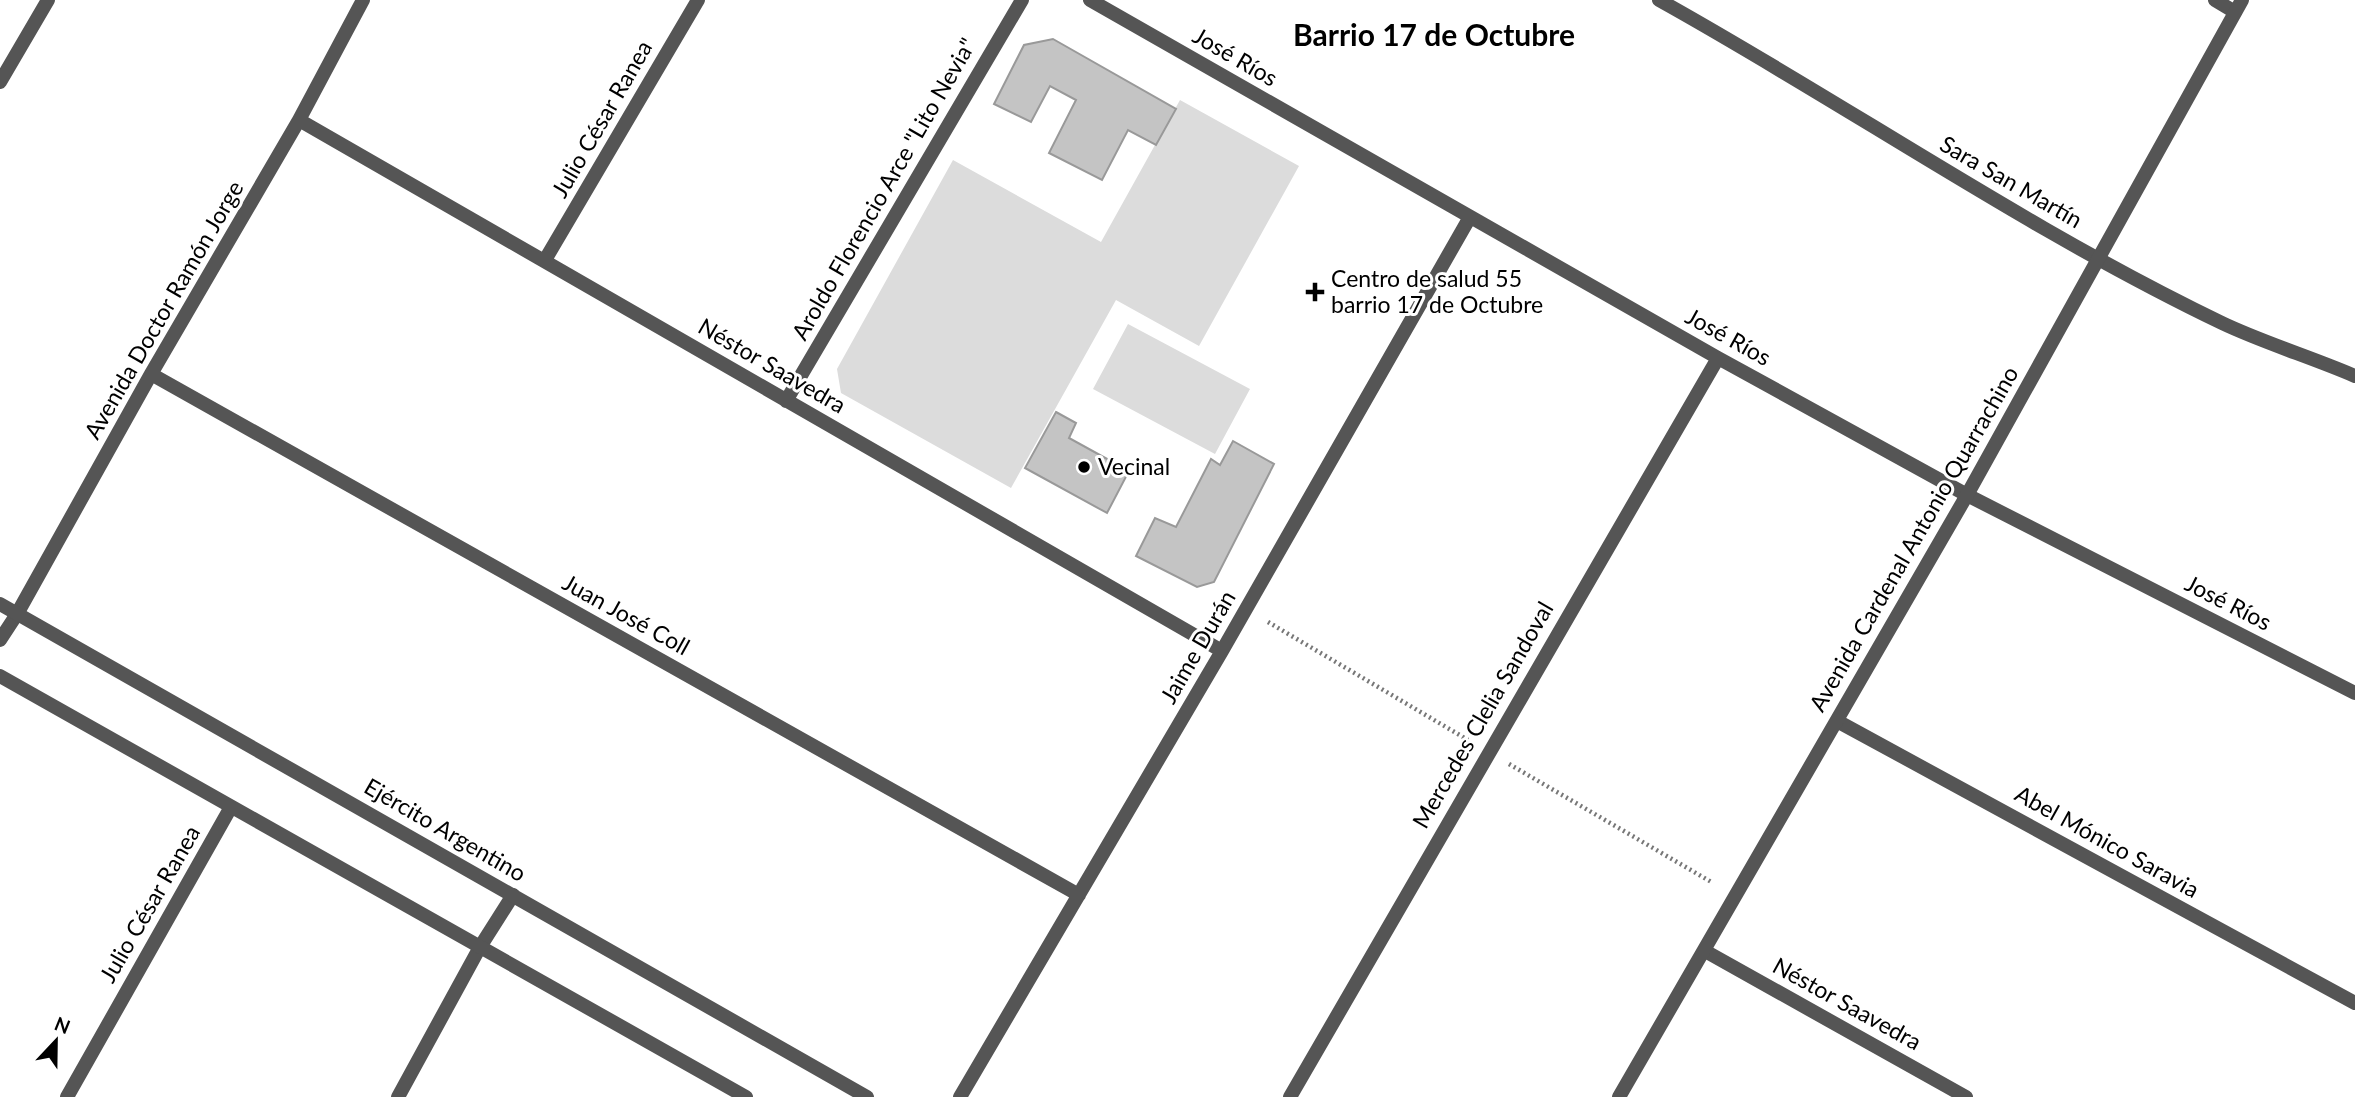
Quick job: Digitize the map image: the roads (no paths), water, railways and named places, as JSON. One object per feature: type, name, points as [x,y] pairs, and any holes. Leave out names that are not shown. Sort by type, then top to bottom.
[{"type":"street","points":[[0,82],[48,0]]},
{"type":"street","name":"Avenida Doctor Ramón Jorge","points":[[0,640],[18,614],[152,374],[299,120],[363,0]]},
{"type":"street","name":"Julio César Ranea","points":[[545,260],[698,0]]},
{"type":"street","name":"Aroldo Florencio Arce \"Lito Nevia\"","points":[[786,401],[1022,0]]},
{"type":"street","name":"José Ríos","points":[[1090,0],[1718,358],[1967,495],[2355,693]]},
{"type":"street","name":"Sara San Martín","points":[[1659,0],[2097,258],[2223,324],[2355,376]]},
{"type":"street","points":[[2215,0],[2239,6]]},
{"type":"street","name":"Avenida Cardenal Antonio Quarrachino","points":[[1619,1097],[1967,495],[2239,6]]},
{"type":"street","name":"Néstor Saavedra","points":[[299,120],[1222,651]]},
{"type":"street","name":"Jaime Durán","points":[[960,1097],[1222,651],[1470,217]]},
{"type":"street","name":"Mercedes Clelia Sandoval","points":[[1290,1097],[1718,358]]},
{"type":"street","name":"Juan José Coll","points":[[152,374],[1079,895]]},
{"type":"street","name":"Ejército Argentino","points":[[0,604],[867,1097]]},
{"type":"street","points":[[0,676],[746,1097]]},
{"type":"street","name":"Abel Mónico Saravia","points":[[1837,721],[2355,1003]]},
{"type":"street","name":"Julio César Ranea","points":[[67,1097],[231,807]]},
{"type":"street","points":[[398,1097],[480,947],[513,895]]},
{"type":"street","name":"Néstor Saavedra","points":[[1705,951],[1966,1097]]},
{"type":"place","name":"Centro de salud 55 barrio 17 de Octubre","points":[[1315,292]]},
{"type":"place","name":"Vecinal","points":[[1084,467]]},
{"type":"district","name":"Barrio 17 de Octubre","points":[[1434,36]]}]
